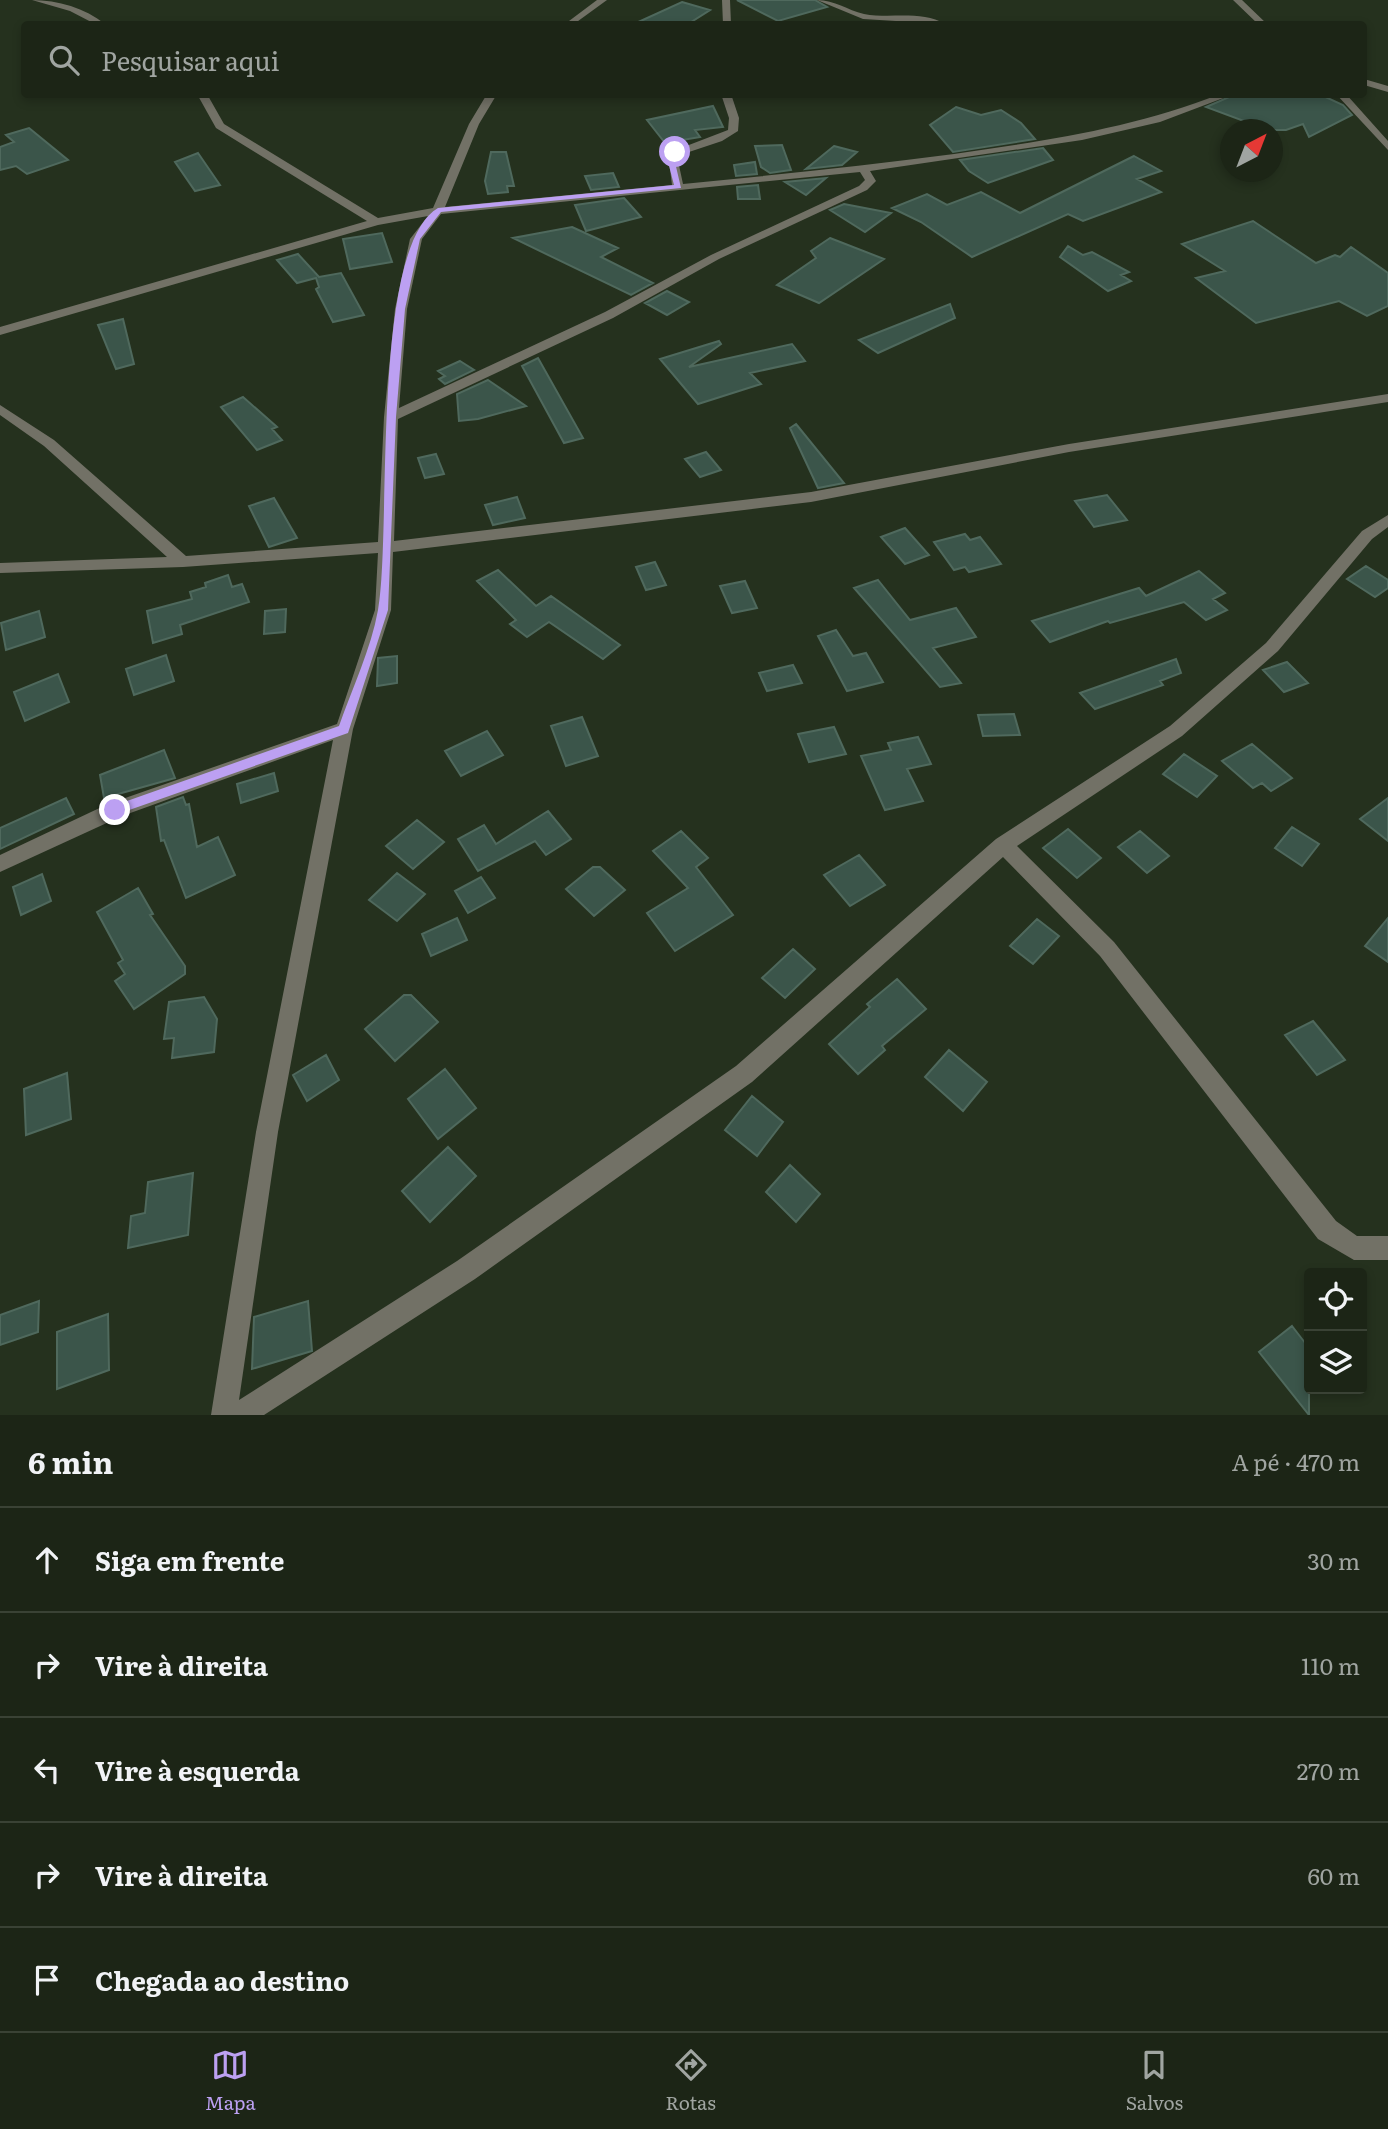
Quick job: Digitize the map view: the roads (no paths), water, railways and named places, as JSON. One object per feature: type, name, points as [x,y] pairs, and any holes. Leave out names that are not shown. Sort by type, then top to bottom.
[{"type":"street","points":[[36,0],[73,9],[95,21]]},
{"type":"street","points":[[573,21],[603,0]]},
{"type":"street","points":[[726,0],[727,21]]},
{"type":"street","points":[[821,0],[844,6],[862,16],[902,16],[926,21]]},
{"type":"street","points":[[1237,0],[1260,21]]},
{"type":"street","points":[[1367,83],[1388,89]]},
{"type":"street","points":[[204,98],[220,125],[376,222]]},
{"type":"street","points":[[224,1415],[267,1132],[344,729],[383,610],[391,417],[401,309],[416,239],[438,211],[474,124],[490,98]]},
{"type":"street","points":[[678,186],[672,155],[686,147],[722,138],[733,131],[734,118],[727,98]]},
{"type":"street","points":[[0,331],[376,222],[438,211],[864,169],[1056,143],[1167,118],[1220,98]]},
{"type":"street","points":[[1344,98],[1388,147]]},
{"type":"street","points":[[391,417],[609,314],[715,257],[863,188],[871,181],[864,169]]},
{"type":"street","points":[[0,568],[183,562],[387,547],[811,497],[1069,448],[1388,398]]},
{"type":"street","points":[[0,408],[29,425],[75,463],[144,533],[183,562]]},
{"type":"street","points":[[240,1415],[466,1270],[744,1074],[1003,845],[1176,731],[1272,647],[1367,535],[1388,520]]},
{"type":"street","points":[[0,864],[115,810],[344,729]]},
{"type":"street","points":[[1003,845],[1107,949],[1327,1230],[1341,1242],[1354,1248],[1388,1248]]}]
